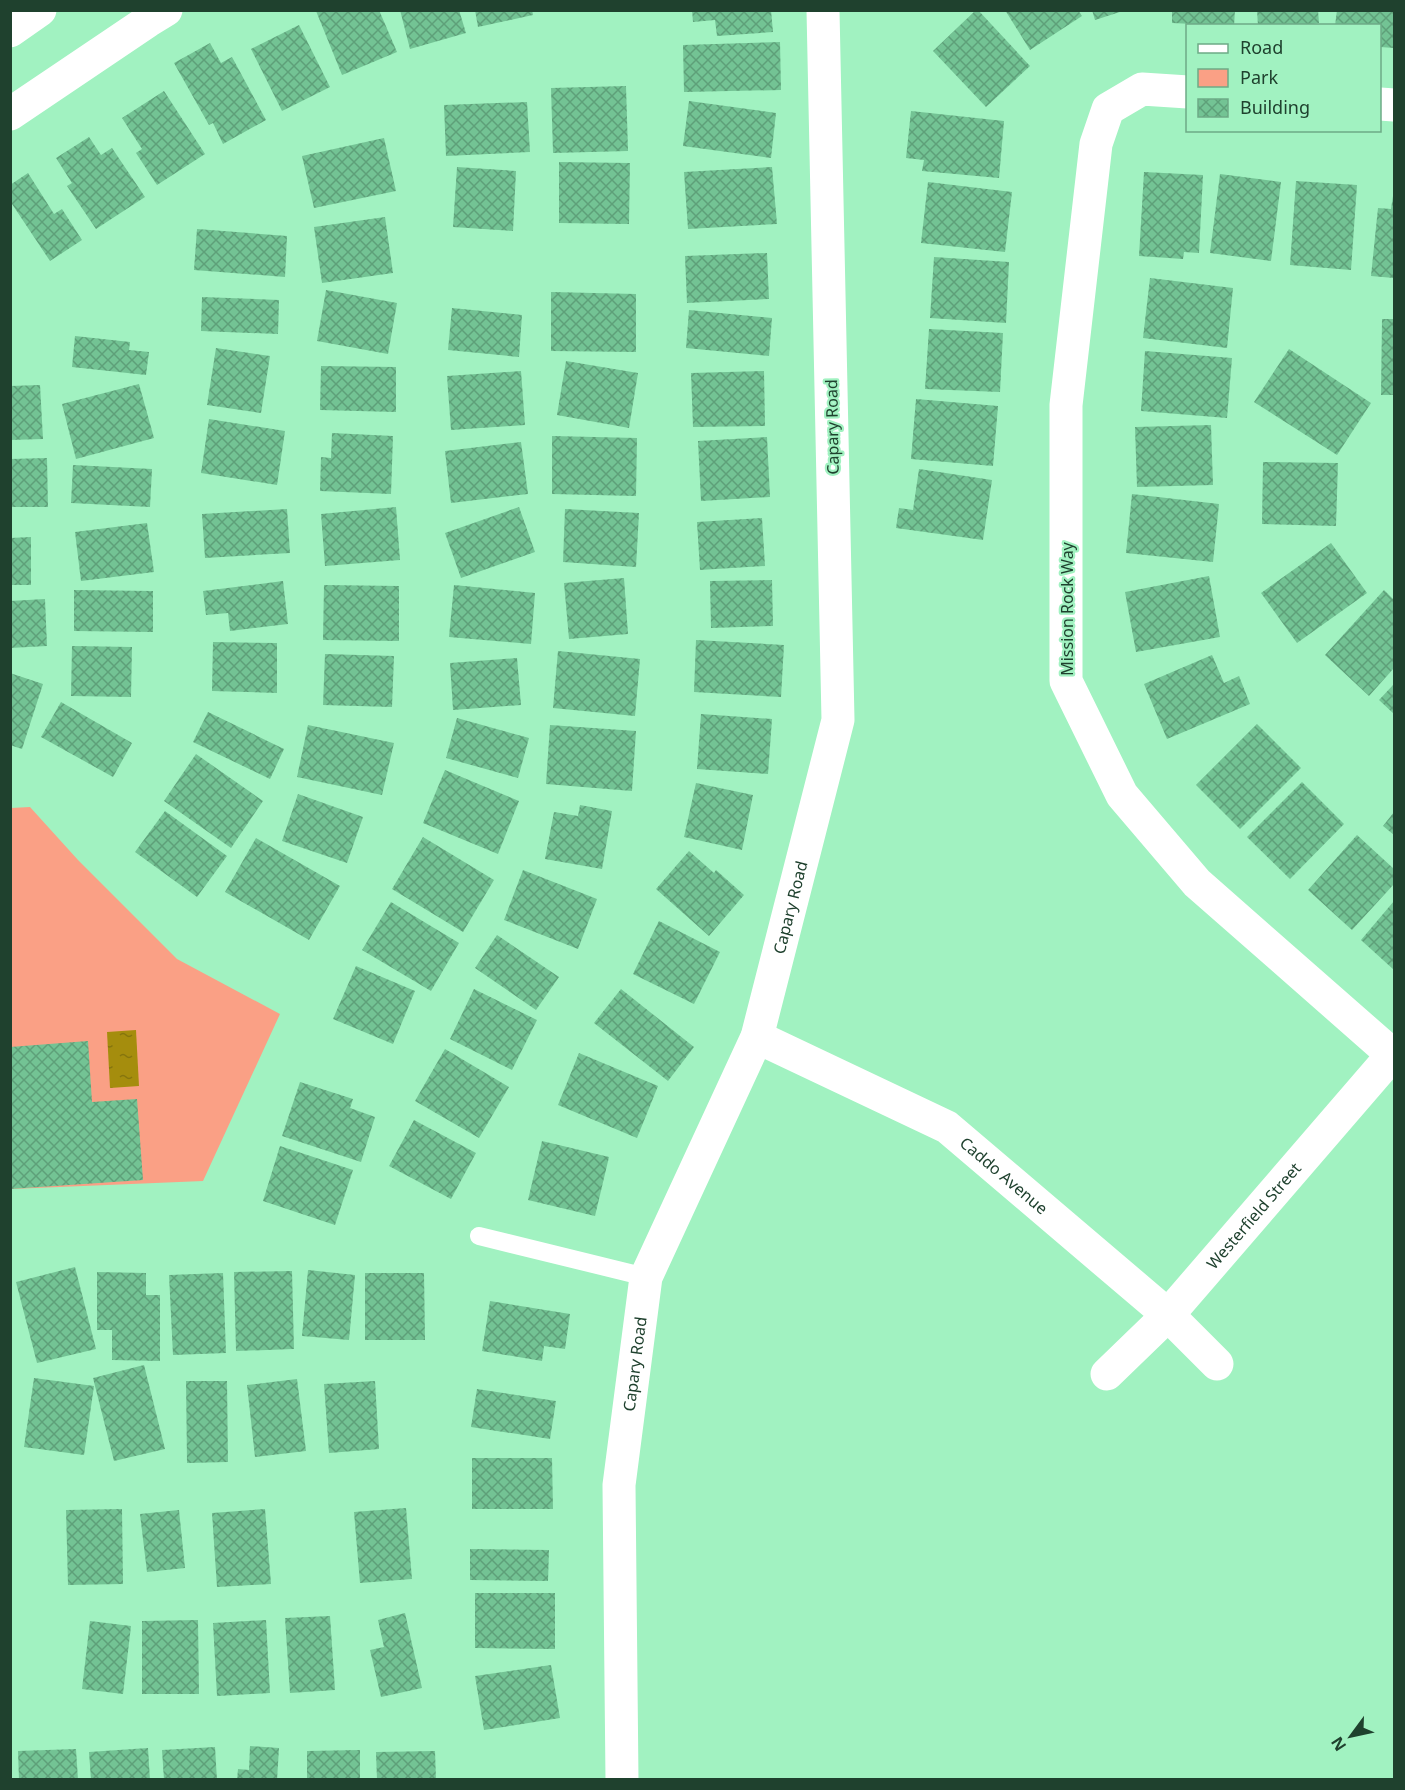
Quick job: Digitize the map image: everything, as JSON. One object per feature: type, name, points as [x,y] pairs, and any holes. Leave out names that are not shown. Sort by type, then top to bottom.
[{"type":"street","points":[[10,31],[40,10]]},
{"type":"street","points":[[10,114],[166,10]]},
{"type":"street","name":"Capary Road","points":[[622,1779],[619,1485],[646,1277],[757,1037],[838,720],[823,10]]},
{"type":"street","name":"Mission Rock Way","points":[[1186,92],[1142,89],[1108,109],[1096,144],[1066,405],[1066,681],[1122,795],[1197,883],[1394,1055]]},
{"type":"street","name":"Caddo Avenue","points":[[757,1037],[947,1127],[1168,1315],[1217,1364]]},
{"type":"street","name":"Westerfield Street","points":[[1107,1374],[1168,1315],[1394,1055]]},
{"type":"lane","points":[[479,1236],[646,1277]]},
{"type":"green space","points":[[30,807],[78,860],[177,959],[280,1014],[203,1181],[11,1189],[11,808]]},
{"type":"water","points":[[136,1030],[139,1086],[110,1088],[107,1032]]},
{"type":"building","points":[[379,10],[397,52],[342,75],[316,11]]},
{"type":"building","points":[[400,10],[459,10],[466,33],[410,49]]},
{"type":"building","points":[[475,10],[532,10],[533,15],[478,27]]},
{"type":"building","points":[[692,10],[771,10],[773,32],[717,36],[715,20],[693,22]]},
{"type":"building","points":[[976,10],[1030,66],[986,107],[933,51]]},
{"type":"building","points":[[1005,10],[1078,10],[1082,16],[1030,50]]},
{"type":"building","points":[[1092,10],[1123,10],[1123,11],[1095,20]]},
{"type":"building","points":[[1172,10],[1235,10],[1234,24],[1172,23]]},
{"type":"building","points":[[1257,10],[1318,10],[1319,23],[1258,24]]},
{"type":"building","points":[[1337,10],[1394,10],[1394,48],[1381,47],[1381,24],[1335,24]]},
{"type":"building","points":[[299,25],[330,87],[282,111],[251,49]]},
{"type":"building","points":[[780,42],[781,90],[684,92],[683,45]]},
{"type":"building","points":[[210,43],[221,63],[232,57],[266,120],[223,144],[213,123],[209,125],[174,63]]},
{"type":"building","points":[[626,86],[628,151],[553,153],[551,88]]},
{"type":"building","points":[[164,91],[205,154],[157,185],[136,153],[142,149],[122,118]]},
{"type":"building","points":[[689,101],[776,113],[771,158],[683,146]]},
{"type":"building","points":[[527,102],[530,152],[446,156],[444,105]]},
{"type":"building","points":[[911,111],[1004,121],[999,178],[922,171],[924,160],[906,158]]},
{"type":"building","points":[[89,137],[101,155],[112,148],[145,197],[96,229],[67,186],[72,183],[56,158]]},
{"type":"building","points":[[384,138],[396,191],[314,208],[302,156]]},
{"type":"building","points":[[559,162],[630,163],[629,224],[559,223]]},
{"type":"building","points":[[457,167],[516,171],[513,231],[453,227]]},
{"type":"building","points":[[772,167],[777,224],[688,229],[684,172]]},
{"type":"building","points":[[1144,172],[1203,175],[1199,253],[1184,252],[1183,259],[1139,256]]},
{"type":"building","points":[[28,173],[54,214],[62,209],[82,240],[50,261],[10,201],[10,185]]},
{"type":"building","points":[[1220,174],[1281,182],[1271,261],[1210,253]]},
{"type":"building","points":[[1296,181],[1357,185],[1351,270],[1290,265]]},
{"type":"building","points":[[928,182],[1012,192],[1005,252],[921,243]]},
{"type":"building","points":[[1393,196],[1394,278],[1371,276],[1378,208],[1391,209]]},
{"type":"building","points":[[385,217],[393,273],[322,283],[314,227]]},
{"type":"building","points":[[197,229],[287,236],[285,277],[194,270]]},
{"type":"building","points":[[767,253],[769,299],[687,303],[685,256]]},
{"type":"building","points":[[934,257],[1009,262],[1006,323],[930,318]]},
{"type":"building","points":[[1150,278],[1233,288],[1227,348],[1143,338]]},
{"type":"building","points":[[326,290],[397,303],[388,354],[317,341]]},
{"type":"building","points":[[551,292],[636,294],[636,352],[551,351]]},
{"type":"building","points":[[202,297],[279,300],[278,334],[201,331]]},
{"type":"building","points":[[452,308],[522,315],[519,357],[448,350]]},
{"type":"building","points":[[689,310],[772,318],[769,356],[686,348]]},
{"type":"building","points":[[1382,319],[1394,319],[1394,395],[1381,395]]},
{"type":"building","points":[[929,329],[1003,333],[1000,392],[925,389]]},
{"type":"building","points":[[75,336],[130,342],[129,350],[149,352],[146,375],[72,367]]},
{"type":"building","points":[[216,348],[270,356],[261,413],[207,405]]},
{"type":"building","points":[[1289,349],[1371,403],[1337,455],[1254,402]]},
{"type":"building","points":[[1145,351],[1232,358],[1227,418],[1141,411]]},
{"type":"building","points":[[566,361],[638,373],[629,428],[557,415]]},
{"type":"building","points":[[321,366],[396,367],[396,412],[320,410]]},
{"type":"building","points":[[521,371],[525,425],[451,430],[447,376]]},
{"type":"building","points":[[764,371],[765,426],[693,427],[691,373]]},
{"type":"building","points":[[139,384],[154,438],[76,459],[62,404]]},
{"type":"building","points":[[40,385],[43,439],[10,440],[10,386]]},
{"type":"building","points":[[916,399],[998,406],[993,466],[911,459]]},
{"type":"building","points":[[209,419],[285,431],[277,485],[201,473]]},
{"type":"building","points":[[1211,425],[1213,485],[1137,487],[1135,427]]},
{"type":"building","points":[[332,433],[393,436],[391,494],[320,491],[321,457],[331,458]]},
{"type":"building","points":[[552,436],[637,438],[636,496],[552,494]]},
{"type":"building","points":[[767,437],[770,497],[701,501],[698,441]]},
{"type":"building","points":[[521,442],[528,494],[451,503],[445,451]]},
{"type":"building","points":[[47,458],[48,507],[10,507],[10,459]]},
{"type":"building","points":[[1263,462],[1338,463],[1336,526],[1262,524]]},
{"type":"building","points":[[73,465],[152,469],[150,507],[71,503]]},
{"type":"building","points":[[919,469],[992,480],[983,540],[896,528],[899,508],[913,510]]},
{"type":"building","points":[[1132,494],[1219,504],[1213,562],[1126,553]]},
{"type":"building","points":[[396,507],[400,560],[325,566],[321,514]]},
{"type":"building","points":[[519,507],[535,552],[461,578],[445,533]]},
{"type":"building","points":[[287,509],[290,553],[205,558],[202,514]]},
{"type":"building","points":[[565,509],[639,513],[636,567],[563,562]]},
{"type":"building","points":[[762,518],[765,566],[700,570],[697,522]]},
{"type":"building","points":[[147,523],[154,572],[81,581],[75,532]]},
{"type":"building","points":[[31,537],[31,585],[10,585],[10,538]]},
{"type":"building","points":[[1331,543],[1367,593],[1297,643],[1261,593]]},
{"type":"building","points":[[1209,576],[1220,637],[1136,652],[1125,592]]},
{"type":"building","points":[[624,578],[628,634],[569,639],[564,583]]},
{"type":"building","points":[[772,580],[773,626],[711,628],[710,581]]},
{"type":"building","points":[[283,581],[288,624],[230,631],[228,613],[206,615],[203,591]]},
{"type":"building","points":[[324,585],[399,586],[399,641],[323,640]]},
{"type":"building","points":[[454,585],[535,593],[531,644],[449,637]]},
{"type":"building","points":[[74,590],[153,591],[153,632],[74,631]]},
{"type":"building","points":[[1384,590],[1394,600],[1394,668],[1369,696],[1325,655]]},
{"type":"building","points":[[45,599],[47,646],[10,648],[10,601]]},
{"type":"building","points":[[696,640],[784,645],[781,697],[694,692]]},
{"type":"building","points":[[213,642],[277,643],[277,693],[212,691]]},
{"type":"building","points":[[72,646],[132,647],[131,697],[71,696]]},
{"type":"building","points":[[558,651],[640,659],[635,716],[553,708]]},
{"type":"building","points":[[325,654],[394,656],[392,707],[323,705]]},
{"type":"building","points":[[1212,655],[1224,683],[1239,676],[1250,704],[1167,739],[1144,684]]},
{"type":"building","points":[[517,658],[521,705],[453,710],[450,663]]},
{"type":"building","points":[[10,673],[43,684],[22,749],[10,745]]},
{"type":"building","points":[[1394,684],[1394,714],[1379,700]]},
{"type":"building","points":[[61,702],[132,743],[113,777],[41,737]]},
{"type":"building","points":[[208,712],[284,749],[270,779],[193,742]]},
{"type":"building","points":[[701,714],[772,719],[768,774],[697,769]]},
{"type":"building","points":[[457,718],[529,738],[518,778],[446,758]]},
{"type":"building","points":[[1257,724],[1301,768],[1240,829],[1196,785]]},
{"type":"building","points":[[308,725],[394,743],[382,795],[297,777]]},
{"type":"building","points":[[550,725],[636,731],[632,791],[546,784]]},
{"type":"building","points":[[196,754],[263,801],[231,848],[164,801]]},
{"type":"building","points":[[445,770],[519,801],[498,854],[423,823]]},
{"type":"building","points":[[1302,782],[1344,824],[1290,879],[1247,837]]},
{"type":"building","points":[[696,783],[753,795],[742,850],[684,837]]},
{"type":"building","points":[[298,794],[363,817],[347,863],[282,841]]},
{"type":"building","points":[[580,805],[612,811],[602,869],[545,859],[554,812],[578,816]]},
{"type":"building","points":[[165,811],[227,856],[197,897],[135,852]]},
{"type":"building","points":[[1394,812],[1394,835],[1383,826]]},
{"type":"building","points":[[1357,835],[1394,869],[1394,884],[1352,930],[1308,890]]},
{"type":"building","points":[[423,837],[494,880],[463,932],[392,889]]},
{"type":"building","points":[[256,838],[340,886],[309,940],[225,892]]},
{"type":"building","points":[[689,851],[714,873],[716,870],[744,895],[709,936],[656,889]]},
{"type":"building","points":[[523,870],[597,899],[578,949],[504,920]]},
{"type":"building","points":[[1394,901],[1394,970],[1361,940]]},
{"type":"building","points":[[391,902],[459,943],[431,991],[362,950]]},
{"type":"building","points":[[659,921],[720,952],[694,1004],[633,974]]},
{"type":"building","points":[[497,935],[559,977],[536,1010],[475,968]]},
{"type":"building","points":[[356,966],[415,991],[393,1044],[333,1019]]},
{"type":"building","points":[[474,989],[537,1020],[512,1070],[450,1039]]},
{"type":"building","points":[[621,989],[694,1047],[668,1081],[594,1023]]},
{"type":"building","points":[[88,1041],[92,1102],[137,1099],[143,1180],[10,1189],[10,1047]]},
{"type":"building","points":[[445,1049],[509,1087],[479,1138],[415,1101]]},
{"type":"building","points":[[579,1053],[658,1086],[637,1138],[558,1105]]},
{"type":"building","points":[[300,1082],[353,1099],[350,1108],[375,1117],[361,1162],[282,1136]]},
{"type":"building","points":[[414,1120],[476,1153],[451,1199],[389,1166]]},
{"type":"building","points":[[542,1141],[609,1157],[595,1216],[528,1200]]},
{"type":"building","points":[[280,1146],[353,1170],[335,1225],[263,1201]]},
{"type":"building","points":[[75,1267],[96,1349],[37,1363],[16,1282]]},
{"type":"building","points":[[308,1270],[355,1275],[349,1340],[302,1336]]},
{"type":"building","points":[[292,1271],[294,1349],[236,1351],[234,1272]]},
{"type":"building","points":[[97,1272],[146,1273],[146,1295],[160,1295],[160,1361],[112,1360],[112,1330],[97,1330]]},
{"type":"building","points":[[223,1273],[226,1353],[173,1355],[169,1275]]},
{"type":"building","points":[[365,1273],[424,1273],[425,1340],[365,1340]]},
{"type":"building","points":[[490,1301],[570,1314],[565,1349],[544,1346],[542,1361],[482,1351]]},
{"type":"building","points":[[144,1365],[165,1449],[114,1461],[93,1378]]},
{"type":"building","points":[[34,1378],[94,1386],[84,1455],[24,1447]]},
{"type":"building","points":[[297,1379],[306,1451],[255,1457],[247,1385]]},
{"type":"building","points":[[186,1381],[227,1381],[228,1462],[187,1463]]},
{"type":"building","points":[[375,1381],[379,1449],[329,1453],[324,1384]]},
{"type":"building","points":[[477,1389],[556,1401],[550,1439],[471,1427]]},
{"type":"building","points":[[472,1458],[552,1458],[553,1509],[472,1509]]},
{"type":"building","points":[[406,1508],[412,1579],[360,1583],[354,1512]]},
{"type":"building","points":[[122,1509],[123,1584],[68,1585],[66,1510]]},
{"type":"building","points":[[265,1509],[271,1584],[217,1587],[212,1513]]},
{"type":"building","points":[[179,1510],[185,1568],[147,1572],[140,1514]]},
{"type":"building","points":[[470,1549],[549,1550],[548,1581],[470,1580]]},
{"type":"building","points":[[475,1593],[555,1593],[555,1649],[475,1648]]},
{"type":"building","points":[[405,1613],[422,1688],[381,1697],[370,1650],[384,1647],[378,1620]]},
{"type":"building","points":[[330,1616],[335,1690],[290,1693],[285,1618]]},
{"type":"building","points":[[198,1620],[199,1694],[142,1694],[142,1621]]},
{"type":"building","points":[[266,1620],[270,1693],[217,1696],[213,1623]]},
{"type":"building","points":[[90,1621],[131,1626],[123,1694],[82,1689]]},
{"type":"building","points":[[551,1665],[560,1718],[484,1730],[475,1676]]},
{"type":"building","points":[[250,1746],[279,1748],[277,1780],[237,1780],[238,1769],[249,1770]]},
{"type":"building","points":[[215,1747],[217,1780],[164,1780],[162,1750]]},
{"type":"building","points":[[148,1748],[150,1780],[91,1780],[89,1752]]},
{"type":"building","points":[[76,1749],[78,1780],[19,1780],[18,1751]]},
{"type":"building","points":[[360,1750],[360,1780],[307,1780],[307,1751]]},
{"type":"building","points":[[435,1751],[436,1780],[377,1780],[376,1752]]}]
